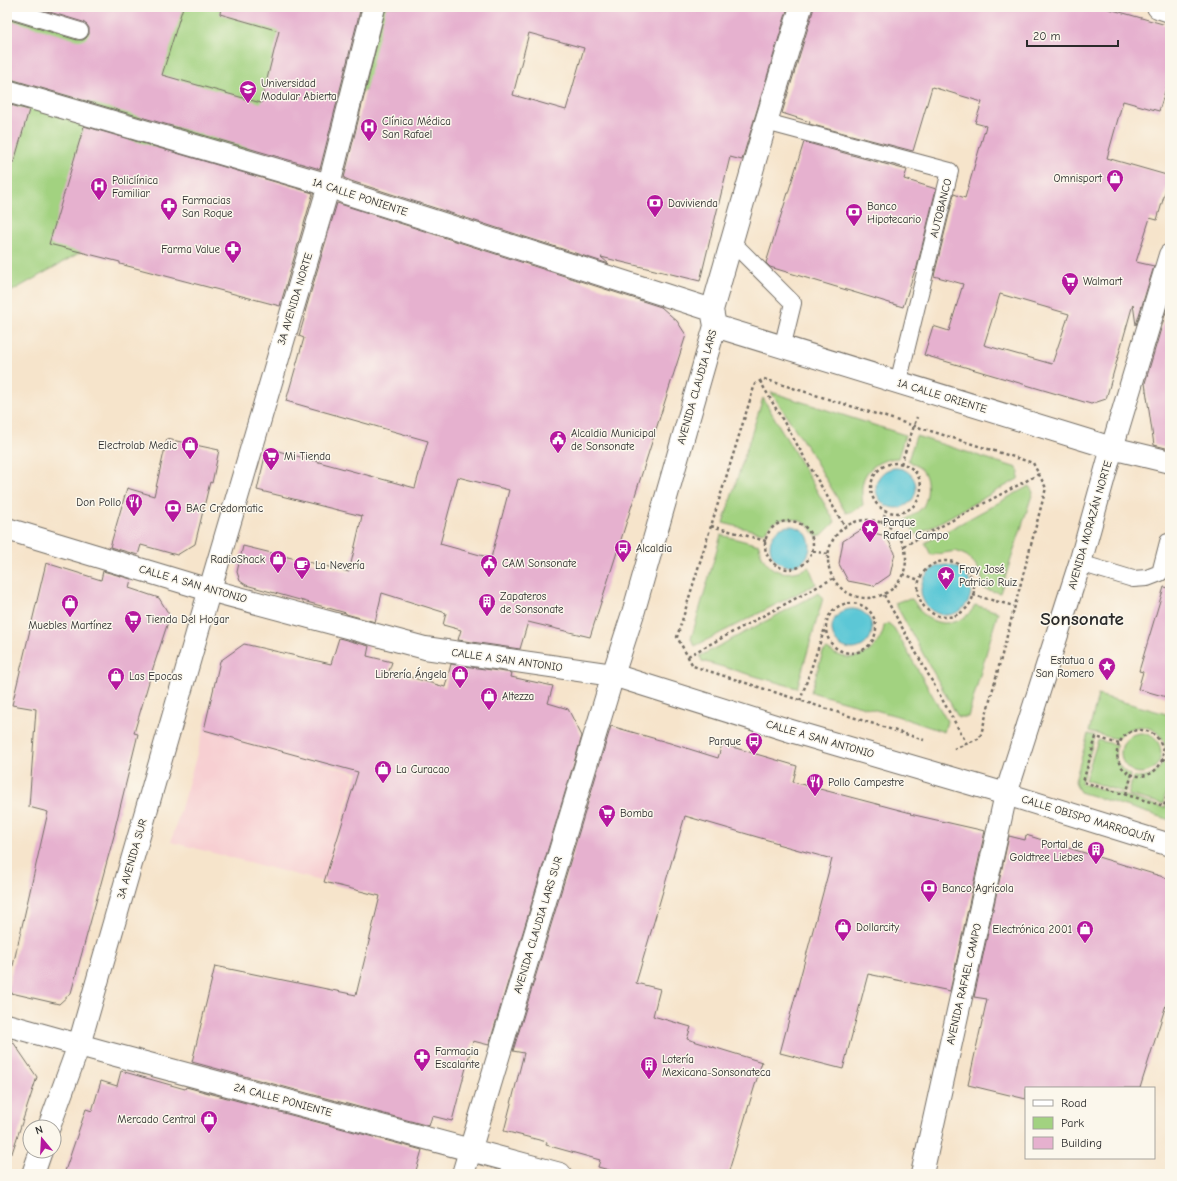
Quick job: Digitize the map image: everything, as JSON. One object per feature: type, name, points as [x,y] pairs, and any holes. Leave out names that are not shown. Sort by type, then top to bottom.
[{"type":"street","name":"3A AVENIDA NORTE","points":[[209,590],[329,185],[374,7]]},
{"type":"street","name":"AVENIDA CLAUDIA LARS","points":[[613,675],[634,610],[713,318],[731,241],[801,7]]},
{"type":"street","points":[[1158,7],[1170,11]]},
{"type":"street","name":"1A CALLE PONIENTE","points":[[7,91],[329,185],[346,193],[713,318]]},
{"type":"street","name":"AVENIDA MORAZÁN NORTE","points":[[1006,794],[1080,563],[1112,448],[1170,255]]},
{"type":"street","name":"1A CALLE ORIENTE","points":[[713,318],[782,348],[1112,448],[1170,462]]},
{"type":"street","name":"CALLE A SAN ANTONIO","points":[[7,529],[209,590],[425,648],[613,675],[791,731],[1006,794]]},
{"type":"street","name":"3A AVENIDA SUR","points":[[52,1119],[79,1045],[209,590]]},
{"type":"street","name":"AVENIDA CLAUDIA LARS SUR","points":[[463,1174],[613,675]]},
{"type":"street","name":"CALLE OBISPO MARROQUÍN","points":[[1006,794],[1170,845]]},
{"type":"street","name":"AVENIDA RAFAEL CAMPO","points":[[922,1174],[1006,794]]},
{"type":"street","name":"2A CALLE PONIENTE","points":[[7,1025],[470,1151],[560,1174]]},
{"type":"street","points":[[33,1174],[38,1159]]},
{"type":"lane","points":[[7,9],[80,31]]},
{"type":"lane","name":"AUTOBANCO","points":[[766,122],[950,171],[898,383]]},
{"type":"lane","points":[[731,241],[793,303],[782,348]]},
{"type":"lane","points":[[1080,563],[1133,579],[1147,578],[1160,573],[1168,542],[1170,542]]},
{"type":"path","points":[[925,740],[693,666],[677,637],[755,384],[764,379],[1033,463],[1046,488],[980,738],[955,749],[947,747]]},
{"type":"path","points":[[760,381],[845,527]]},
{"type":"path","points":[[901,464],[914,426]]},
{"type":"path","points":[[893,463],[909,467],[916,472],[920,483],[920,496],[911,509],[895,514],[886,512],[879,508],[871,493],[873,477],[878,470],[893,463]]},
{"type":"path","points":[[904,546],[1039,474]]},
{"type":"path","points":[[882,522],[886,512]]},
{"type":"path","points":[[870,520],[882,522],[893,530],[904,546],[906,552],[906,565],[902,577],[895,588],[884,595],[872,598],[859,598],[850,595],[840,588],[832,579],[828,568],[828,554],[830,545],[836,534],[845,527],[857,521],[870,520]]},
{"type":"path","points":[[791,521],[800,523],[812,535],[814,543],[813,551],[810,559],[804,565],[789,570],[775,565],[770,560],[766,553],[766,541],[770,531],[776,526],[783,522],[791,521]]},
{"type":"path","points":[[711,526],[766,541]]},
{"type":"path","points":[[813,551],[828,554]]},
{"type":"path","points":[[950,561],[958,564],[972,577],[974,586],[973,595],[969,604],[963,611],[956,615],[946,617],[937,616],[929,612],[922,605],[918,597],[919,580],[924,570],[932,565],[950,561]]},
{"type":"path","points":[[903,574],[919,580]]},
{"type":"path","points":[[688,656],[832,579]]},
{"type":"path","points":[[884,595],[967,744]]},
{"type":"path","points":[[973,595],[1014,606]]},
{"type":"path","points":[[857,604],[859,598]]},
{"type":"path","points":[[800,701],[826,624],[829,616],[834,610],[841,605],[849,603],[864,607],[876,620],[877,629],[871,645],[855,654],[847,654],[832,646],[826,632],[826,624]]},
{"type":"path","points":[[1136,730],[1144,730],[1152,733],[1161,744],[1163,751],[1162,759],[1159,766],[1154,771],[1140,775],[1132,774],[1126,771],[1121,765],[1118,759],[1117,751],[1123,737],[1136,730]]},
{"type":"path","points":[[1119,744],[1096,737],[1083,782],[1164,806],[1170,785]]},
{"type":"path","points":[[1162,759],[1170,761]]},
{"type":"path","points":[[1126,794],[1132,774]]},
{"type":"shaded area","points":[[204,730],[355,773],[324,882],[171,842]]},
{"type":"green space","points":[[7,7],[512,7],[7,294]]},
{"type":"green space","points":[[771,392],[905,435],[898,458],[893,458],[876,464],[865,477],[862,488],[863,505],[846,513],[809,450]]},
{"type":"green space","points":[[763,398],[835,522],[822,535],[816,536],[811,528],[799,520],[779,520],[772,524],[763,533],[723,523]]},
{"type":"green space","points":[[916,436],[1017,468],[1019,472],[1018,479],[917,535],[905,521],[922,508],[926,499],[928,488],[924,473],[921,469],[908,460]]},
{"type":"green space","points":[[1029,486],[1033,492],[1000,593],[984,589],[981,574],[975,564],[967,556],[956,551],[931,555],[925,543]]},
{"type":"green space","points":[[721,535],[759,545],[765,562],[777,571],[800,571],[809,567],[816,584],[695,646],[691,639]]},
{"type":"green space","points":[[819,593],[823,598],[797,688],[702,661],[700,656]]},
{"type":"green space","points":[[912,599],[924,615],[937,622],[945,623],[959,620],[965,617],[975,605],[998,612],[968,717],[958,717],[895,603]]},
{"type":"green space","points":[[888,623],[894,628],[947,721],[944,732],[897,716],[811,692],[823,652],[827,649],[837,655],[854,657],[868,652],[879,641],[884,626]]},
{"type":"green space","points":[[1098,695],[1170,715],[1170,757],[1166,756],[1162,738],[1149,728],[1132,728],[1124,732],[1117,739],[1089,732]]},
{"type":"green space","points":[[1141,733],[1149,735],[1155,739],[1159,745],[1161,753],[1159,761],[1155,767],[1149,771],[1141,773],[1133,771],[1127,767],[1123,761],[1121,753],[1123,745],[1127,739],[1133,735]]},
{"type":"green space","points":[[1088,734],[1095,736],[1081,783],[1165,808],[1170,792],[1170,820],[1080,792],[1075,781]]},
{"type":"green space","points":[[1098,740],[1117,745],[1115,754],[1116,759],[1123,770],[1130,775],[1125,793],[1085,780]]},
{"type":"green space","points":[[1163,762],[1170,764],[1170,778],[1163,804],[1128,795],[1133,777],[1143,778],[1155,773]]},
{"type":"water","points":[[896,468],[904,470],[910,474],[914,480],[916,488],[914,496],[910,502],[904,506],[896,508],[888,506],[882,502],[878,496],[876,488],[878,480],[882,474],[888,470]]},
{"type":"water","points":[[786,526],[794,526],[801,529],[807,535],[810,546],[807,557],[801,563],[794,566],[786,566],[779,563],[773,557],[770,550],[770,542],[773,535],[779,529]]},
{"type":"water","points":[[946,565],[955,567],[964,572],[969,581],[971,590],[969,599],[964,608],[955,613],[946,615],[937,613],[928,608],[923,599],[921,590],[923,581],[928,572],[937,567]]},
{"type":"water","points":[[848,609],[856,609],[863,612],[869,618],[872,629],[869,640],[863,646],[856,649],[848,649],[841,646],[835,640],[832,633],[832,625],[835,618],[841,612]]},
{"type":"building","points":[[33,7],[183,7],[162,75],[261,103],[279,31],[220,14],[221,7],[361,7],[320,169],[7,79],[7,19],[77,40],[83,40],[89,34],[89,28],[83,22]]},
{"type":"building","points":[[386,7],[788,7],[742,160],[730,157],[700,281],[601,257],[609,264],[344,178]],"holes":[[[529,33],[584,48],[566,110],[513,95]]]},
{"type":"building","points":[[813,7],[1102,7],[1170,26],[1170,75],[1159,111],[1123,101],[1107,158],[1170,176],[1157,220],[1150,218],[1136,262],[1154,266],[1136,325],[1133,304],[1106,399],[1091,404],[924,355],[933,326],[949,331],[963,284],[934,276],[954,194],[965,198],[986,126],[975,123],[982,102],[932,87],[913,151],[809,124],[810,122],[782,113]],"holes":[[[1000,294],[1069,314],[1052,364],[984,345]]]},
{"type":"building","points":[[7,104],[29,110],[14,162],[7,161]]},
{"type":"building","points":[[84,126],[313,193],[280,306],[49,244]]},
{"type":"building","name":"Banco Hipotecario","points":[[804,142],[907,170],[904,179],[936,189],[916,271],[915,270],[903,307],[770,267],[766,263]]},
{"type":"building","points":[[337,203],[661,307],[677,321],[686,335],[590,637],[528,622],[520,649],[458,640],[461,630],[443,625],[446,613],[382,593],[375,622],[246,585],[240,581],[237,572],[243,546],[349,572],[362,516],[257,490],[267,448],[415,488],[428,441],[286,401],[304,338],[299,336]],"holes":[[[458,477],[509,490],[491,558],[440,544]]]},
{"type":"building","points":[[1170,298],[1170,449],[1154,445],[1145,383]]},
{"type":"building","points":[[167,439],[219,450],[212,483],[210,482],[195,544],[177,555],[141,545],[138,555],[110,547],[127,488],[154,496]]},
{"type":"building","points":[[861,530],[886,536],[895,553],[890,575],[874,586],[848,581],[839,564],[843,541]]},
{"type":"building","points":[[46,563],[101,580],[103,571],[131,579],[129,588],[159,598],[170,616],[134,733],[138,734],[115,832],[71,993],[59,1004],[7,992],[48,812],[29,807],[36,709],[12,705]]},
{"type":"building","points":[[1164,587],[1170,588],[1170,698],[1138,689],[1143,672],[1139,671]]},
{"type":"building","points":[[339,638],[369,646],[367,656],[392,662],[389,671],[445,687],[451,664],[512,673],[511,677],[553,686],[548,703],[568,709],[582,736],[489,1045],[473,1041],[452,1121],[432,1116],[429,1126],[192,1062],[215,966],[356,995],[380,896],[324,882],[358,772],[204,730],[220,661],[244,644],[331,664]]},
{"type":"building","points":[[611,726],[718,758],[722,744],[797,766],[793,782],[911,813],[910,814],[985,831],[950,991],[868,974],[843,1069],[780,1053],[832,859],[685,816],[636,983],[660,989],[653,1016],[691,1027],[687,1039],[762,1062],[728,1174],[623,1174],[598,1167],[600,1160],[546,1145],[547,1142],[504,1131],[524,1053],[513,1051]]},
{"type":"building","name":"Electrónica 2001","points":[[1026,835],[1170,879],[1170,992],[1140,1087],[1025,1087],[1025,1099],[968,1085],[987,999],[974,997],[1009,836],[1025,840]]},
{"type":"building","points":[[7,1038],[11,1039],[37,1077],[12,1153],[7,1153]]},
{"type":"building","name":"Mercado Central","points":[[121,1071],[422,1150],[415,1174],[64,1174],[86,1109],[92,1111],[101,1081],[117,1086]]},
{"type":"place","name":"Universidad Modular Abierta","points":[[248,104]]},
{"type":"place","name":"Clínica Médica San Rafael","points":[[369,142]]},
{"type":"place","name":"Omnisport","points":[[1115,193]]},
{"type":"place","name":"Policlínica Familiar","points":[[99,201]]},
{"type":"place","name":"Davivienda","points":[[655,218]]},
{"type":"place","name":"Farmacias San Roque","points":[[169,221]]},
{"type":"place","name":"Banco Hipotecario","points":[[854,227]]},
{"type":"place","name":"Farma Value","points":[[233,264]]},
{"type":"place","name":"Walmart","points":[[1070,296]]},
{"type":"place","name":"Alcaldia Municipal de Sonsonate","points":[[558,454]]},
{"type":"place","name":"Electrolab Medic","points":[[190,460]]},
{"type":"place","name":"Mi Tienda","points":[[271,471]]},
{"type":"place","name":"Don Pollo","points":[[134,517]]},
{"type":"place","name":"BAC Credomatic","points":[[173,523]]},
{"type":"place","name":"Parque Rafael Campo","points":[[870,543]]},
{"type":"place","name":"Alcaldia","points":[[623,563]]},
{"type":"place","name":"RadioShack","points":[[278,574]]},
{"type":"place","name":"CAM Sonsonate","points":[[489,578]]},
{"type":"place","name":"La Nevería","points":[[302,580]]},
{"type":"place","name":"Fray José Patricio Ruiz","points":[[946,590]]},
{"type":"place","name":"Zapateros de Sonsonate","points":[[487,617]]},
{"type":"place","name":"Muebles Martínez","points":[[70,618]]},
{"type":"place","name":"Tienda Del Hogar","points":[[133,634]]},
{"type":"place","name":"Estatua a San Romero","points":[[1107,681]]},
{"type":"place","name":"Librería Ángela","points":[[460,689]]},
{"type":"place","name":"Las Epocas","points":[[116,691]]},
{"type":"place","name":"Altezza","points":[[489,711]]},
{"type":"place","name":"Parque","points":[[754,756]]},
{"type":"place","name":"La Curacao","points":[[383,784]]},
{"type":"place","name":"Pollo Campestre","points":[[815,797]]},
{"type":"place","name":"Bomba","points":[[607,828]]},
{"type":"place","name":"Portal de Goldtree Liebes","points":[[1096,865]]},
{"type":"place","name":"Banco Agrícola","points":[[929,903]]},
{"type":"place","name":"Dollarcity","points":[[843,942]]},
{"type":"place","name":"Electrónica 2001","points":[[1085,944]]},
{"type":"place","name":"Farmacia Escalante","points":[[422,1072]]},
{"type":"place","name":"Lotería Mexicana-Sonsonateca","points":[[649,1080]]},
{"type":"place","name":"Mercado Central","points":[[209,1134]]},
{"type":"district","name":"Sonsonate","points":[[1082,619]]}]
